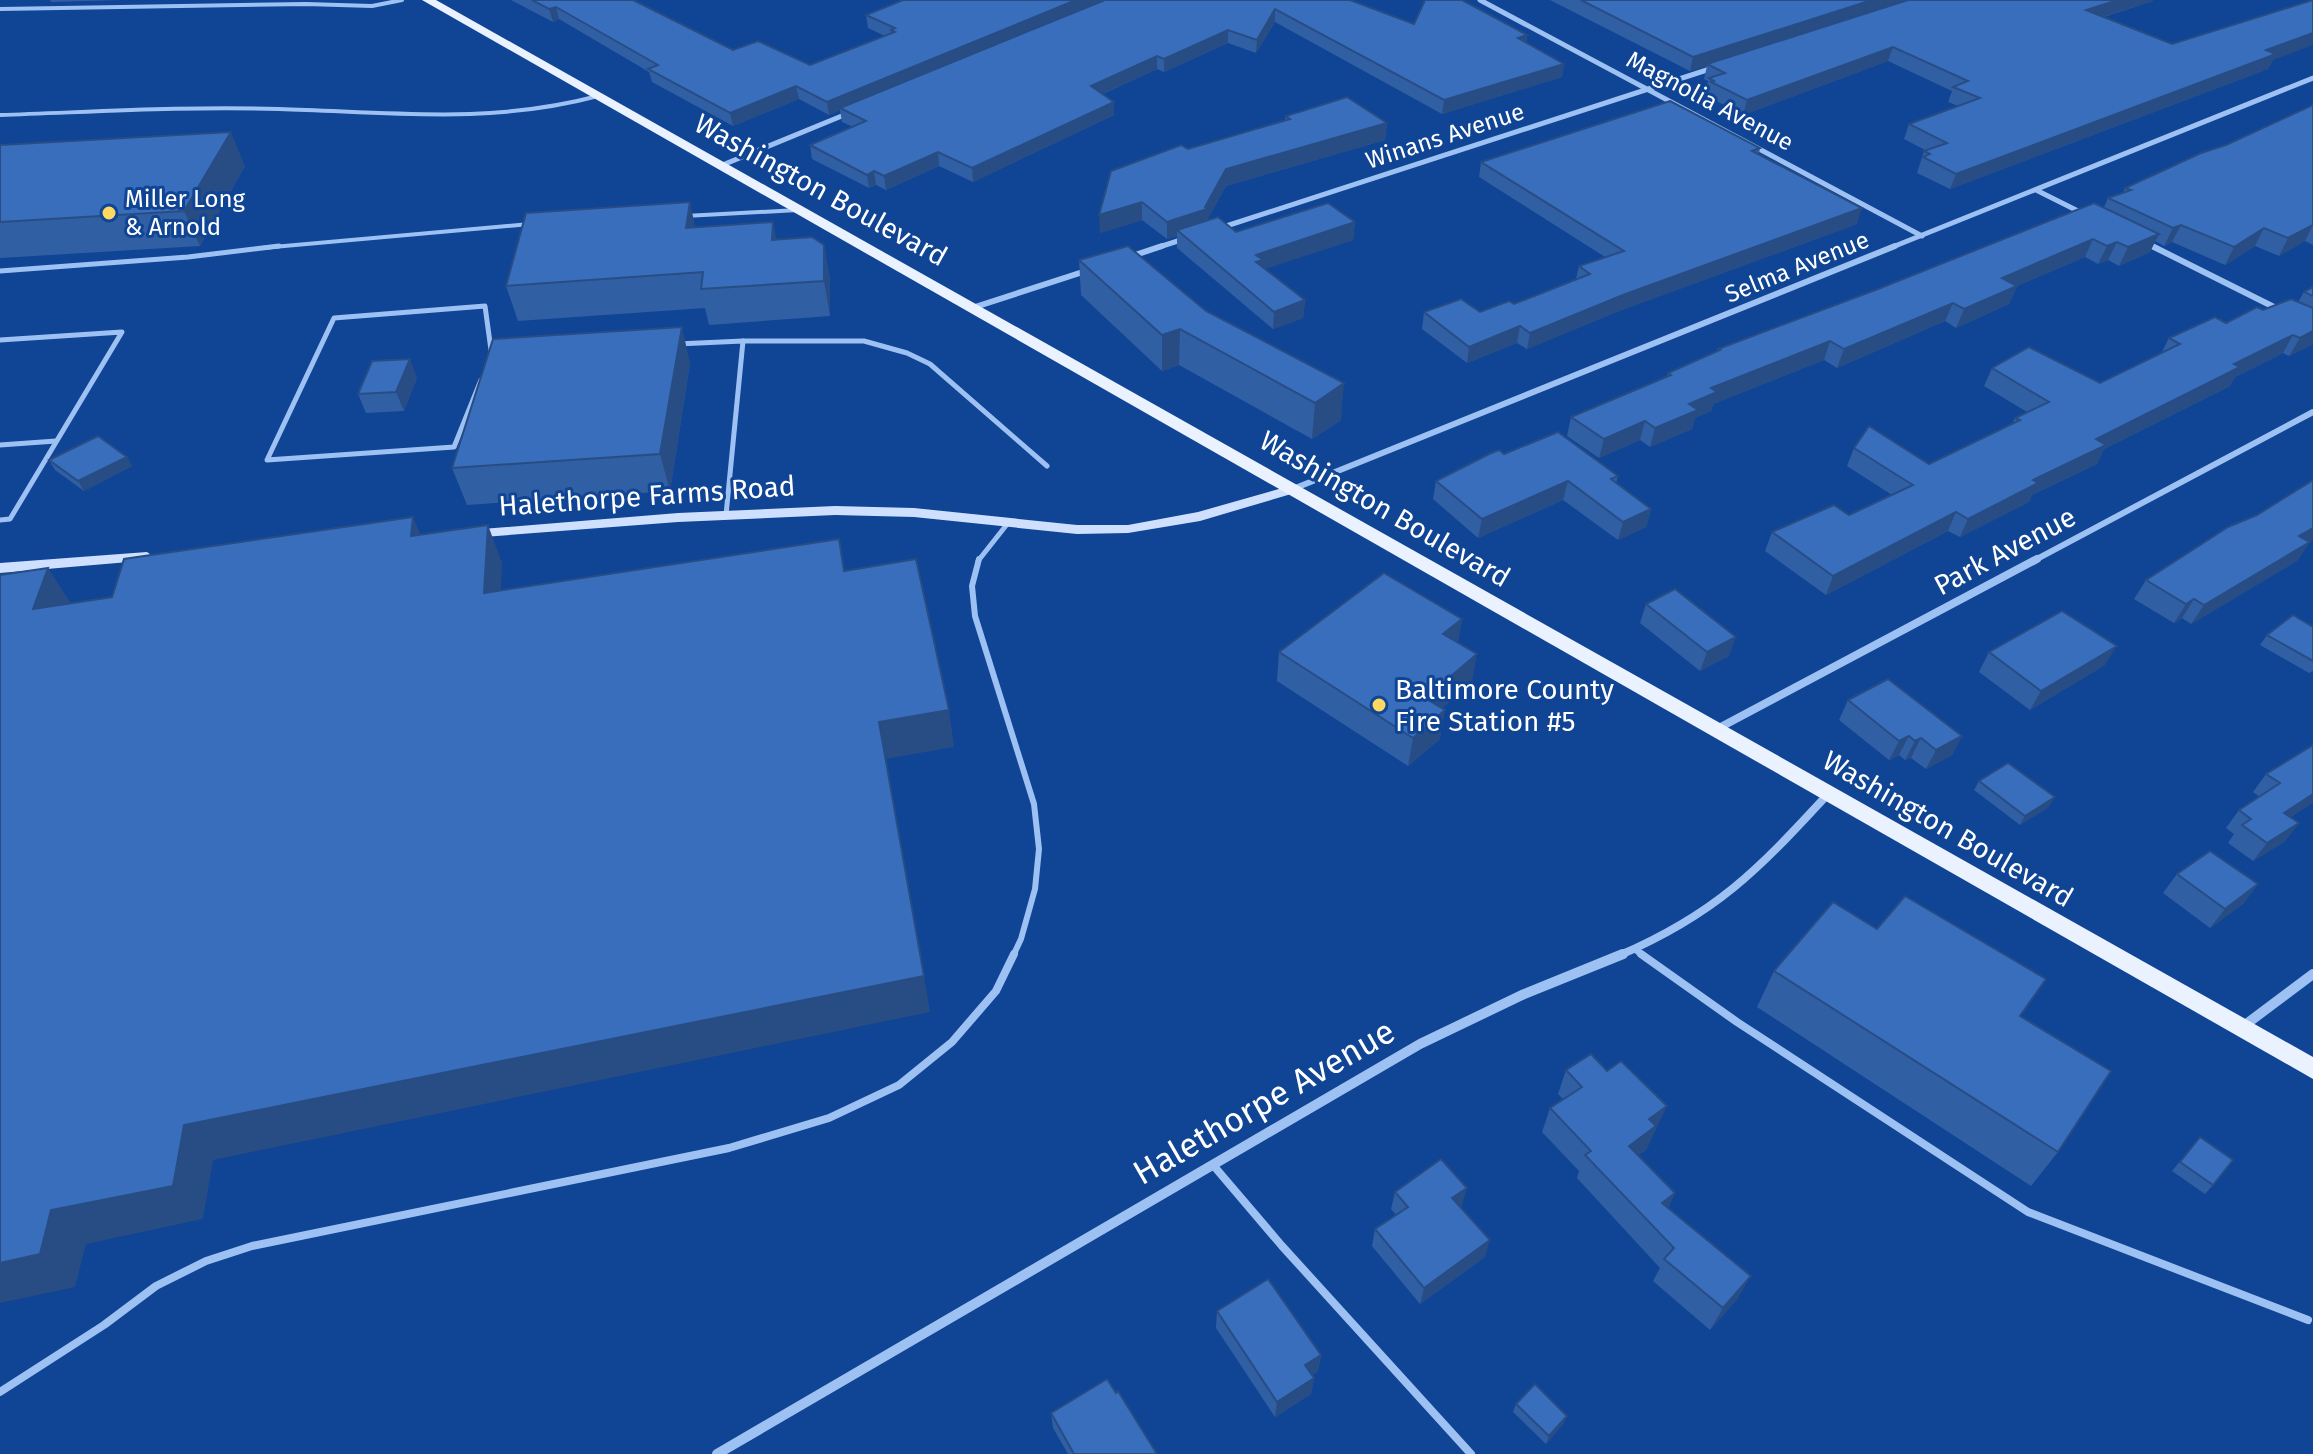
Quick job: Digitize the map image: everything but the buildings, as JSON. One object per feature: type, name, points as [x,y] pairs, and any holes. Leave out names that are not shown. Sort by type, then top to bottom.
[{"type":"main road","name":"Washington Boulevard","points":[[434,1],[2313,1069]]},
{"type":"street","name":"Magnolia Avenue","points":[[1480,0],[1922,236]]},
{"type":"street","name":"Winans Avenue","points":[[1208,232],[1723,65]]},
{"type":"street","name":"Selma Avenue","points":[[1293,489],[2311,81]]},
{"type":"street","points":[[720,166],[849,112]]},
{"type":"street","points":[[2038,191],[2093,218]]},
{"type":"street","points":[[1120,260],[1193,236]]},
{"type":"street","points":[[2134,238],[2286,312]]},
{"type":"street","points":[[972,308],[1090,270]]},
{"type":"street","name":"Park Avenue","points":[[1717,729],[2313,412]]},
{"type":"street","name":"Halethorpe Farms Road","points":[[458,535],[726,515],[888,511],[1062,530],[1152,527],[1199,517],[1293,489]]},
{"type":"street","points":[[0,568],[158,556]]},
{"type":"street","name":"Halethorpe Avenue","points":[[717,1454],[1420,1044],[1531,991],[1634,949],[1693,919],[1728,895],[1758,868],[1829,793]]},
{"type":"street","points":[[2240,1028],[2313,974]]},
{"type":"lane","points":[[0,9],[306,4],[363,6],[402,0]]},
{"type":"lane","points":[[0,115],[211,108],[459,118],[544,111],[598,96]]},
{"type":"lane","points":[[676,217],[800,210]]},
{"type":"lane","points":[[0,271],[188,257],[325,241],[536,224]]},
{"type":"lane","points":[[481,379],[454,447],[267,460],[334,318],[485,306],[492,352]]},
{"type":"lane","points":[[0,520],[10,519],[122,332],[1,341]]},
{"type":"lane","points":[[726,515],[743,341]]},
{"type":"lane","points":[[664,344],[864,341],[907,353],[930,364],[1047,466]]},
{"type":"lane","points":[[0,445],[57,441]]},
{"type":"lane","points":[[0,1392],[104,1325],[156,1286],[206,1261],[252,1246],[743,1144],[829,1118],[899,1085],[952,1042],[996,991],[1021,939],[1035,889],[1039,849],[1034,804],[975,616],[970,588],[974,567],[984,548],[1008,523]]},
{"type":"lane","points":[[1634,949],[1737,1022],[2028,1212],[2308,1320]]},
{"type":"lane","points":[[1213,1165],[1282,1246],[1471,1454]]},
{"type":"place","name":"Miller Long & Arnold","points":[[109,213]]},
{"type":"place","name":"Baltimore County Fire Station #5","points":[[1379,705]]}]
